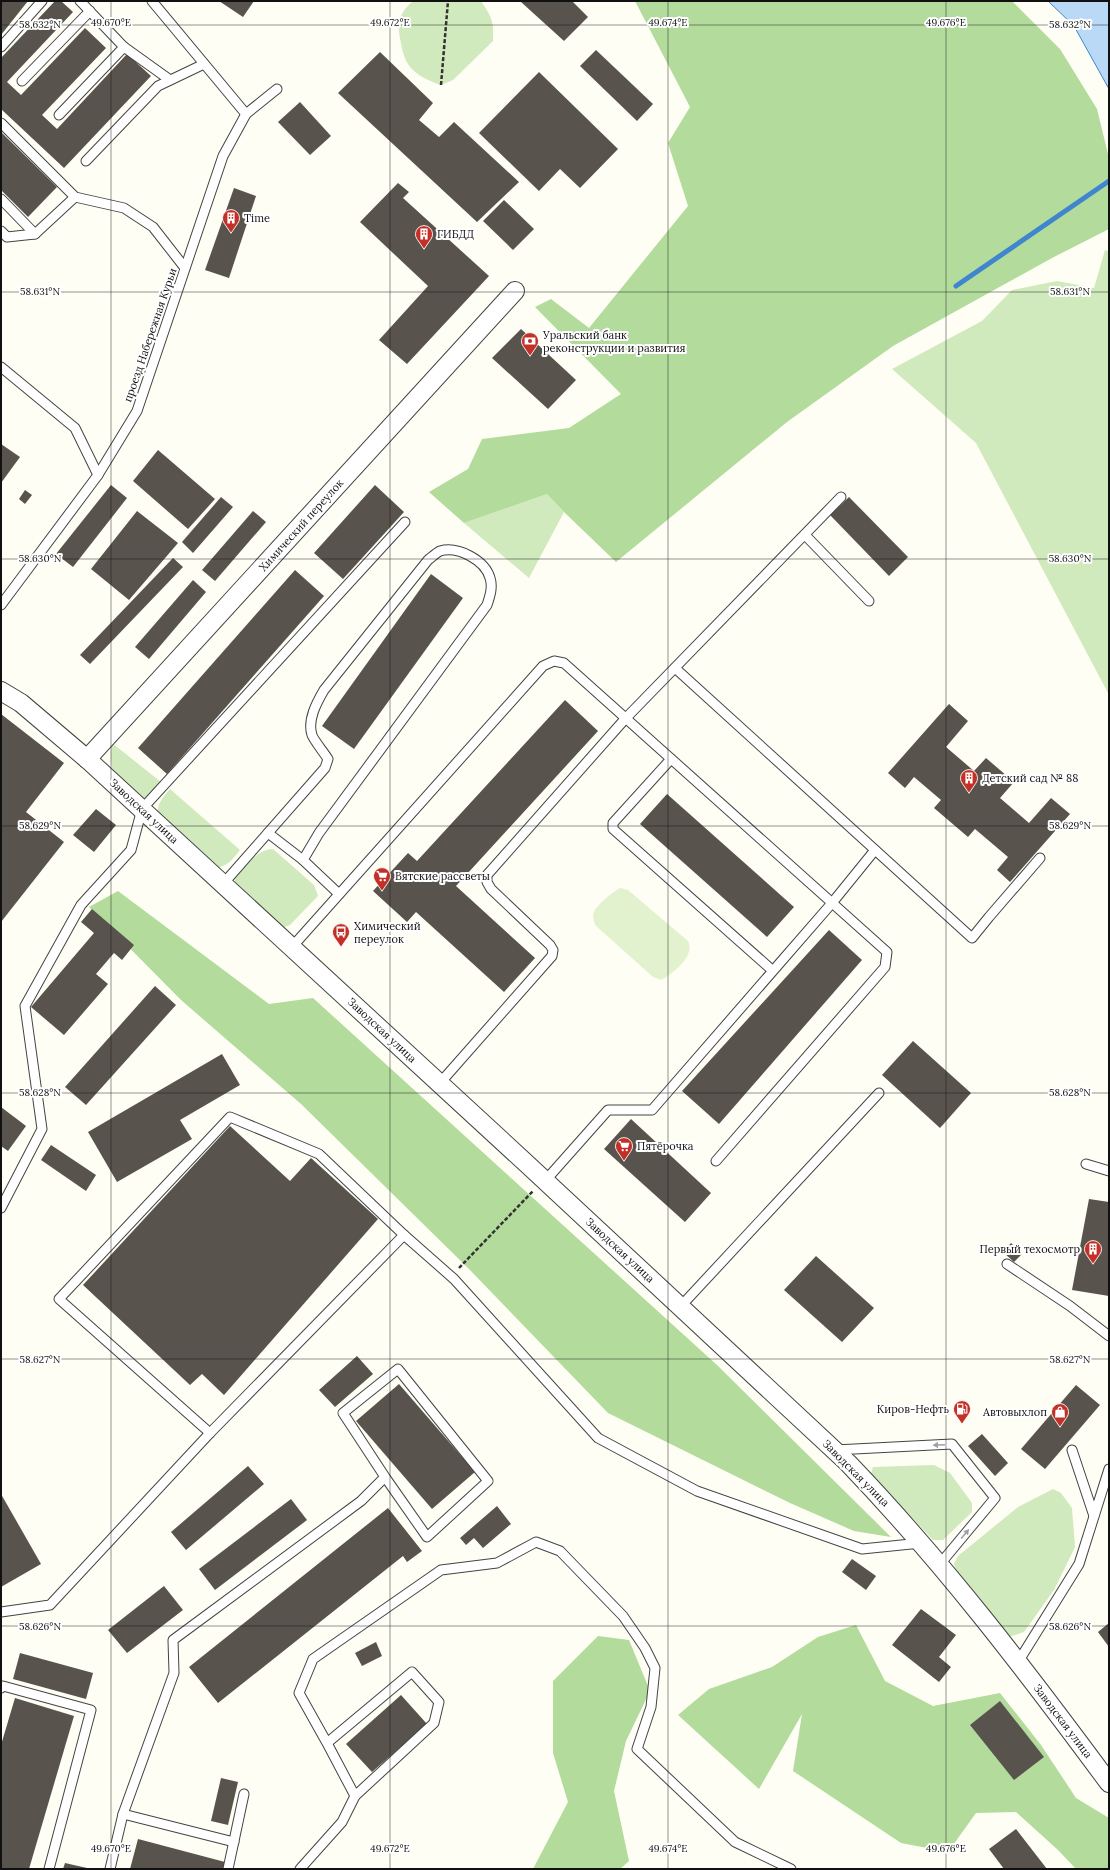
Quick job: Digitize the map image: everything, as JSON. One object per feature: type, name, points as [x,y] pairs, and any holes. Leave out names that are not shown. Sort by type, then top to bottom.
[{"type":"street","name":"Химический переулок","points":[[87,759],[515,292]]},
{"type":"street","name":"Заводская улица","points":[[1,691],[21,703],[87,759],[142,809],[440,1083],[541,1184],[681,1306],[834,1450],[894,1511],[940,1564],[1018,1662],[1109,1782]]},
{"type":"lane","points":[[1,47],[42,1]]},
{"type":"lane","points":[[80,1],[124,47],[170,80]]},
{"type":"lane","points":[[152,1],[246,114]]},
{"type":"lane","points":[[22,81],[90,11]]},
{"type":"lane","points":[[59,114],[124,47]]},
{"type":"lane","points":[[86,161],[158,86],[204,64]]},
{"type":"lane","name":"проезд Набережная Курьи","points":[[1,605],[98,475],[137,411],[223,156],[246,114],[277,89]]},
{"type":"lane","points":[[1,123],[75,197],[124,208],[153,227],[185,268]]},
{"type":"lane","points":[[1,231],[7,237],[36,234],[75,197]]},
{"type":"lane","points":[[1,199],[36,234]]},
{"type":"lane","points":[[1,367],[75,428],[98,475]]},
{"type":"lane","points":[[440,1083],[552,956],[553,950],[550,945],[491,889],[487,882],[487,875],[625,719],[841,497]]},
{"type":"lane","points":[[1,1208],[42,1129],[26,1006],[81,905],[131,850],[142,809],[405,522]]},
{"type":"lane","points":[[804,535],[869,601]]},
{"type":"lane","points":[[223,884],[325,768],[328,759],[312,736],[312,720],[315,706],[324,690],[428,560],[439,552],[454,549],[468,554],[487,569],[491,585],[487,605],[320,833],[303,860]]},
{"type":"lane","points":[[292,947],[543,666],[554,661],[564,663],[887,952],[885,967],[716,1161]]},
{"type":"lane","points":[[675,668],[972,938],[1040,858]]},
{"type":"lane","points":[[671,759],[613,823],[613,828],[772,970]]},
{"type":"lane","points":[[268,833],[303,860],[339,894]]},
{"type":"lane","points":[[541,1184],[608,1110],[652,1110],[772,970],[832,903],[875,850]]},
{"type":"lane","points":[[681,1306],[879,1093]]},
{"type":"lane","points":[[210,1433],[59,1299],[230,1117],[319,1154],[404,1235],[451,1276],[598,1438],[697,1491],[862,1549],[922,1543]]},
{"type":"lane","points":[[1086,1164],[1109,1171]]},
{"type":"lane","points":[[1,1612],[50,1605],[210,1433],[404,1235]]},
{"type":"lane","points":[[1007,1264],[1070,1306],[1109,1336]]},
{"type":"lane","points":[[398,1369],[488,1481],[427,1537],[385,1477],[343,1413],[398,1369]]},
{"type":"lane","points":[[834,1450],[952,1444],[995,1498],[940,1564]]},
{"type":"lane","points":[[1072,1450],[1094,1516]]},
{"type":"lane","points":[[1018,1662],[1079,1564],[1109,1469]]},
{"type":"lane","points":[[110,1869],[123,1814],[174,1673],[173,1640],[361,1501],[385,1477]]},
{"type":"lane","points":[[355,1796],[299,1693],[313,1659],[441,1570],[497,1563],[536,1542],[560,1551],[623,1616],[645,1648],[655,1668],[651,1707],[637,1749],[735,1842],[791,1869]]},
{"type":"lane","points":[[300,1869],[342,1822],[355,1796],[434,1723],[439,1702],[412,1672],[327,1743]]},
{"type":"lane","points":[[1,1688],[3,1686],[91,1710],[49,1869]]},
{"type":"lane","points":[[228,1869],[244,1794]]},
{"type":"lane","points":[[123,1814],[234,1842]]},
{"type":"path","points":[[441,85],[448,1]]},
{"type":"path","points":[[451,1276],[541,1184]]},
{"type":"green space","points":[[413,1],[481,1],[492,20],[493,41],[453,80],[441,85],[427,79],[411,68],[403,54],[399,25],[404,10]]},
{"type":"green space","points":[[635,1],[1012,1],[1060,49],[1097,109],[1109,158],[1109,229],[1052,258],[893,346],[787,422],[616,562],[547,494],[464,523],[429,492],[468,469],[482,439],[569,428],[621,394],[535,307],[551,299],[589,328],[688,206],[668,143],[690,107]]},
{"type":"green space","points":[[1105,250],[1109,251],[1109,695],[976,443],[892,369],[982,321],[1012,290],[1057,281],[1094,288]]},
{"type":"green space","points":[[547,494],[564,512],[529,578],[464,523]]},
{"type":"green space","points":[[112,743],[161,782],[143,802],[117,777],[112,764]]},
{"type":"green space","points":[[170,789],[240,850],[230,862],[224,866],[216,868],[157,815],[158,807],[161,801]]},
{"type":"green space","points":[[273,849],[314,885],[318,896],[290,925],[282,928],[235,887],[235,878],[256,855]]},
{"type":"green space","points":[[620,888],[628,890],[688,941],[690,946],[689,952],[682,964],[661,980],[653,977],[595,925],[593,915],[598,905]]},
{"type":"green space","points":[[118,891],[269,1004],[313,998],[717,1365],[891,1537],[854,1531],[790,1503],[608,1413],[469,1269],[301,1104],[181,1000],[89,907]]},
{"type":"green space","points":[[934,1465],[950,1473],[972,1503],[972,1512],[943,1540],[933,1540],[871,1474],[873,1467]]},
{"type":"green space","points":[[1053,1489],[1061,1493],[1072,1508],[1075,1547],[1054,1590],[1024,1632],[1009,1637],[958,1576],[954,1564],[958,1556],[1018,1507]]},
{"type":"green space","points":[[856,1625],[885,1681],[933,1706],[1000,1693],[1041,1745],[1076,1798],[1109,1818],[1109,1869],[1076,1869],[1058,1850],[1016,1812],[976,1813],[948,1852],[901,1843],[793,1771],[802,1714],[759,1789],[678,1715],[709,1689],[772,1667],[818,1637]]},
{"type":"green space","points":[[598,1636],[629,1640],[650,1691],[626,1741],[614,1791],[629,1861],[620,1869],[533,1869],[568,1802],[553,1753],[553,1681]]},
{"type":"water","points":[[1048,1],[1109,1],[1109,89],[1074,26]]},
{"type":"building","points":[[1,1],[28,1],[1,35]]},
{"type":"building","points":[[55,1],[61,1],[73,12],[7,82],[21,95],[85,28],[106,48],[42,115],[57,129],[127,54],[151,76],[64,168],[1,109],[1,58]]},
{"type":"building","points":[[219,1],[254,1],[243,17]]},
{"type":"building","points":[[572,1],[588,17],[564,41],[521,2]]},
{"type":"building","points":[[596,50],[653,104],[637,121],[580,66]]},
{"type":"building","points":[[380,52],[433,103],[419,120],[439,137],[454,122],[519,182],[477,222],[338,93]]},
{"type":"building","points":[[539,72],[618,149],[580,188],[560,169],[539,191],[479,133]]},
{"type":"building","points":[[300,102],[331,136],[310,155],[278,122]]},
{"type":"building","points":[[1,132],[57,187],[28,217],[1,190]]},
{"type":"building","name":"ГИБДД","points":[[398,183],[409,192],[403,198],[489,276],[407,364],[379,340],[428,286],[360,222]]},
{"type":"building","name":"Time","points":[[234,188],[256,196],[229,278],[205,270]]},
{"type":"building","points":[[504,200],[534,229],[513,250],[483,221]]},
{"type":"building","points":[[521,329],[576,380],[548,409],[492,358]]},
{"type":"building","points":[[1,444],[20,457],[1,483]]},
{"type":"building","points":[[158,450],[215,499],[188,529],[133,481]]},
{"type":"building","points":[[111,485],[127,498],[73,567],[56,554]]},
{"type":"building","points":[[375,485],[404,512],[343,579],[314,553]]},
{"type":"building","points":[[25,490],[32,495],[25,504],[19,499]]},
{"type":"building","points":[[221,497],[233,507],[193,553],[182,542]]},
{"type":"building","points":[[849,497],[908,557],[889,576],[830,515]]},
{"type":"building","points":[[137,511],[178,543],[129,600],[91,569]]},
{"type":"building","points":[[253,511],[266,522],[215,581],[202,570]]},
{"type":"building","points":[[173,558],[183,567],[90,664],[80,655]]},
{"type":"building","points":[[295,570],[324,596],[167,774],[138,748]]},
{"type":"building","points":[[431,574],[463,598],[354,749],[322,726]]},
{"type":"building","points":[[193,580],[206,592],[149,659],[135,647]]},
{"type":"building","points":[[565,700],[598,731],[456,886],[535,958],[504,992],[416,912],[407,922],[373,891],[408,853],[417,861]]},
{"type":"building","name":"Детский сад № 88","points":[[949,704],[968,721],[946,747],[974,771],[986,758],[1014,782],[1000,798],[1029,823],[1051,798],[1070,814],[1010,882],[997,870],[1008,857],[975,829],[968,837],[934,808],[941,800],[914,777],[905,788],[888,773]]},
{"type":"building","points":[[1,714],[64,763],[26,812],[64,842],[1,922]]},
{"type":"building","points":[[667,794],[794,907],[767,937],[640,824]]},
{"type":"building","points":[[96,809],[116,825],[94,852],[73,835]]},
{"type":"building","points":[[92,909],[134,945],[122,960],[114,953],[96,974],[108,984],[64,1035],[31,1007],[94,933],[81,922]]},
{"type":"building","points":[[829,930],[862,960],[719,1124],[682,1091]]},
{"type":"building","points":[[155,986],[176,1005],[86,1105],[65,1087]]},
{"type":"building","points":[[913,1041],[971,1093],[940,1128],[882,1075]]},
{"type":"building","points":[[222,1054],[240,1085],[180,1120],[192,1139],[117,1182],[88,1132]]},
{"type":"building","points":[[1,1107],[26,1126],[8,1151],[1,1146]]},
{"type":"building","points":[[631,1119],[711,1193],[685,1222],[604,1149]]},
{"type":"building","points":[[230,1126],[290,1181],[311,1158],[378,1219],[224,1395],[202,1374],[190,1385],[83,1285]]},
{"type":"building","points":[[51,1145],[96,1175],[86,1191],[41,1160]]},
{"type":"building","name":"Первый техосмотр","points":[[1089,1199],[1109,1202],[1109,1296],[1072,1290]]},
{"type":"building","points":[[1011,1243],[1022,1254],[1014,1262],[1003,1252]]},
{"type":"building","points":[[816,1256],[874,1308],[842,1342],[784,1290]]},
{"type":"building","points":[[357,1356],[373,1374],[335,1407],[319,1390]]},
{"type":"building","points":[[399,1384],[475,1472],[432,1509],[356,1421]]},
{"type":"building","name":"Автовыхлоп","points":[[1076,1385],[1100,1405],[1045,1469],[1021,1449]]},
{"type":"building","points":[[982,1434],[1008,1463],[995,1476],[968,1446]]},
{"type":"building","points":[[248,1466],[264,1484],[186,1550],[171,1532]]},
{"type":"building","points":[[1,1494],[41,1564],[1,1587]]},
{"type":"building","points":[[291,1499],[307,1520],[215,1590],[199,1569]]},
{"type":"building","points":[[497,1506],[511,1524],[483,1548],[474,1538],[466,1545],[460,1538]]},
{"type":"building","points":[[388,1508],[422,1551],[407,1562],[403,1556],[218,1703],[189,1667]]},
{"type":"building","points":[[852,1559],[876,1576],[866,1590],[842,1572]]},
{"type":"building","points":[[164,1586],[183,1610],[127,1653],[108,1630]]},
{"type":"building","points":[[921,1609],[956,1635],[939,1657],[951,1667],[939,1682],[892,1645]]},
{"type":"building","points":[[1109,1623],[1109,1647],[1098,1632]]},
{"type":"building","points":[[376,1642],[382,1656],[362,1666],[355,1653]]},
{"type":"building","points":[[20,1653],[93,1673],[86,1699],[13,1679]]},
{"type":"building","points":[[401,1695],[427,1724],[372,1772],[346,1744]]},
{"type":"building","points":[[15,1698],[74,1716],[29,1869],[1,1869],[1,1745]]},
{"type":"building","points":[[1000,1701],[1044,1757],[1014,1780],[970,1725]]},
{"type":"building","points":[[221,1778],[238,1782],[228,1825],[211,1821]]},
{"type":"building","points":[[1016,1829],[1047,1869],[1004,1869],[989,1849]]},
{"type":"building","points":[[138,1839],[225,1862],[223,1869],[130,1869]]},
{"type":"building","points":[[65,1863],[87,1868],[87,1869],[63,1869]]},
{"type":"waterway","points":[[956,286],[1109,181]]},
{"type":"place","name":"Time","points":[[231,233]]},
{"type":"place","name":"ГИБДД","points":[[424,249]]},
{"type":"place","name":"Уральский банк реконструкции и развития","points":[[530,356]]},
{"type":"place","name":"Детский сад № 88","points":[[969,793]]},
{"type":"place","name":"Вятские рассветы","points":[[382,891]]},
{"type":"place","name":"Химический переулок","points":[[341,947]]},
{"type":"place","name":"Пятёрочка","points":[[624,1161]]},
{"type":"place","name":"Первый техосмотр","points":[[1093,1264]]},
{"type":"place","name":"Киров-Нефть","points":[[962,1424]]},
{"type":"place","name":"Автовыхлоп","points":[[1060,1427]]}]
